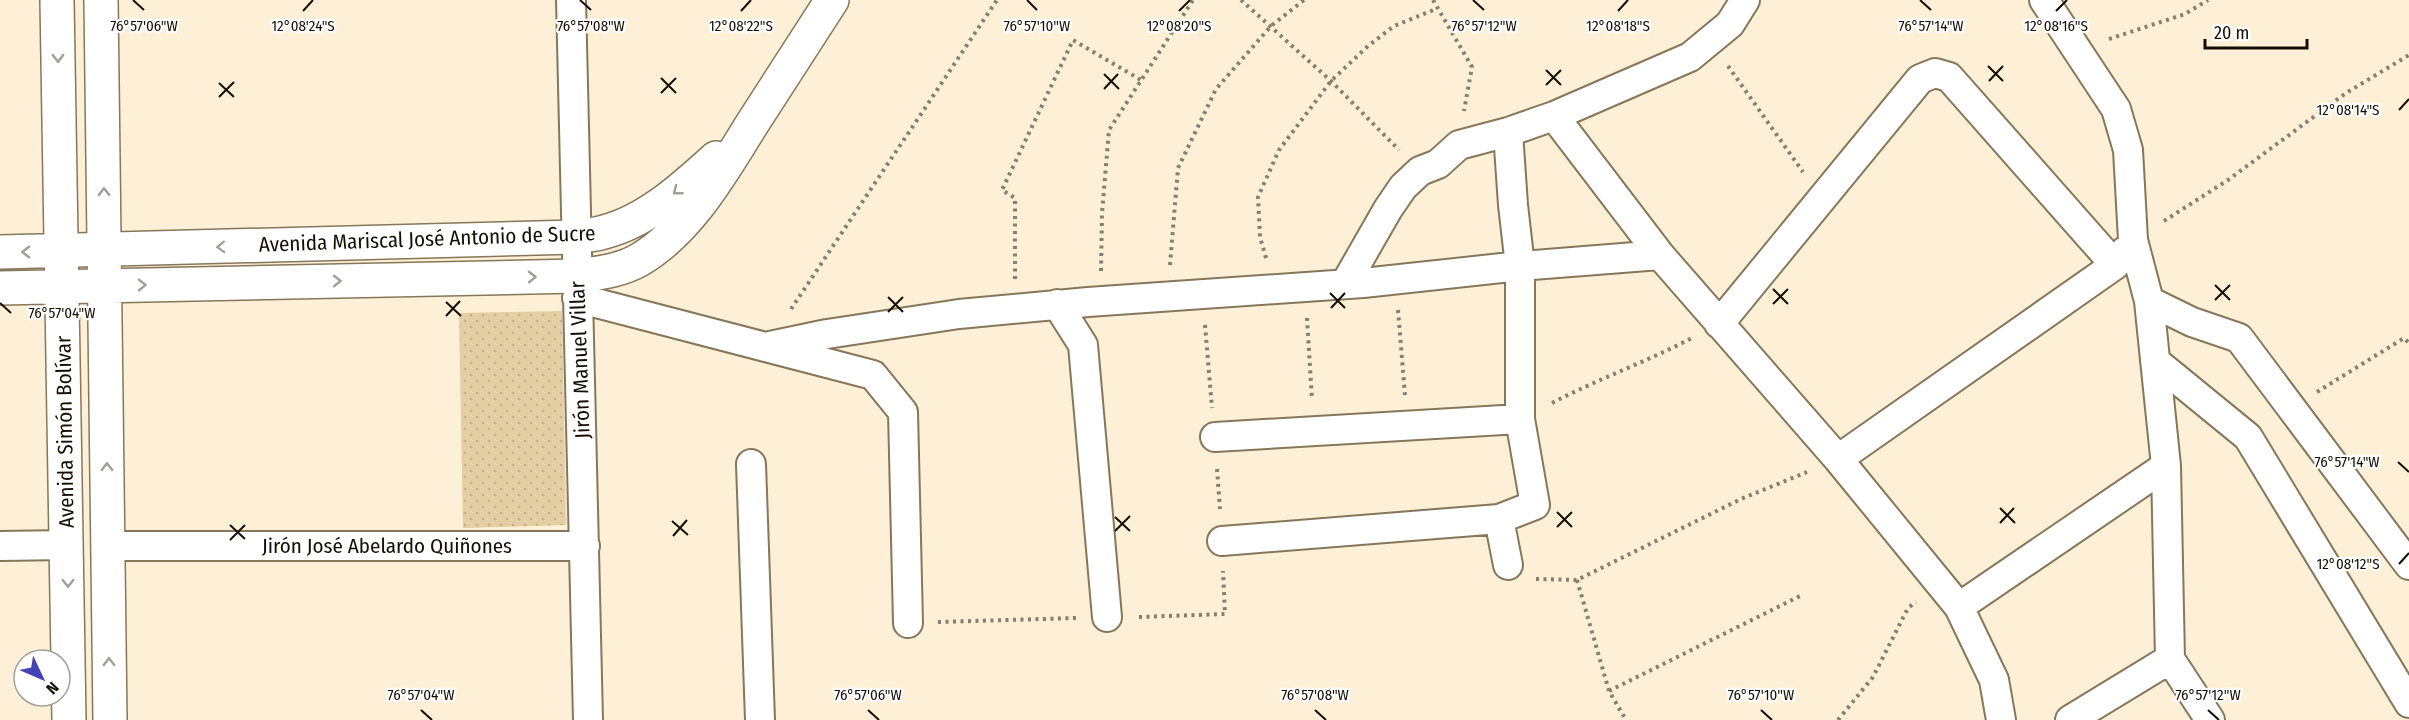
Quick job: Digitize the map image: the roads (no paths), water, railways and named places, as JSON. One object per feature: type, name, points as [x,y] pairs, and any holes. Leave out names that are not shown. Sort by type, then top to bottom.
[{"type":"street","name":"Avenida Simón Bolívar","points":[[57,0],[69,720]]},
{"type":"street","name":"Avenida Simón Bolívar","points":[[102,0],[110,720]]},
{"type":"street","name":"Jirón Manuel Villar","points":[[571,0],[588,720]]},
{"type":"street","points":[[752,124],[832,0]]},
{"type":"street","points":[[1345,284],[1388,209],[1403,187],[1420,171],[1438,164],[1459,145],[1508,132],[1554,116],[1690,57],[1730,24],[1745,0]]},
{"type":"street","points":[[2044,0],[2116,109],[2128,150],[2133,240],[2149,301],[2166,466],[2170,659],[2210,720]]},
{"type":"street","points":[[1719,324],[1920,79],[1935,73],[1948,77],[2115,265]]},
{"type":"street","points":[[1554,116],[1660,255],[1838,459],[1959,607],[1994,680],[2001,720]]},
{"type":"street","name":"Avenida Mariscal José Antonio de Sucre","points":[[0,252],[576,237],[605,232],[639,218],[698,174],[752,124]]},
{"type":"street","name":"Avenida Mariscal José Antonio de Sucre","points":[[0,288],[104,286],[577,287],[639,260],[669,236],[695,209],[723,171],[752,124]]},
{"type":"street","points":[[1222,541],[1499,519],[1535,505],[1520,419],[1520,266],[1508,132]]},
{"type":"street","points":[[1838,459],[2115,265],[2133,240]]},
{"type":"street","points":[[765,347],[860,329],[1016,308],[1274,290],[1660,255]]},
{"type":"street","points":[[577,287],[765,347],[873,375],[903,412],[908,623]]},
{"type":"street","points":[[2149,301],[2192,322],[2239,338],[2409,565]]},
{"type":"street","points":[[1058,304],[1083,345],[1107,617]]},
{"type":"street","points":[[2155,362],[2248,437],[2409,703]]},
{"type":"street","points":[[1215,437],[1520,419]]},
{"type":"street","points":[[751,464],[760,720]]},
{"type":"street","points":[[1959,607],[2166,466]]},
{"type":"street","points":[[1499,519],[1508,565]]},
{"type":"street","points":[[0,546],[67,545]]},
{"type":"street","name":"Jirón José Abelardo Quiñones","points":[[108,546],[585,546]]},
{"type":"street","points":[[2070,720],[2170,659]]}]
